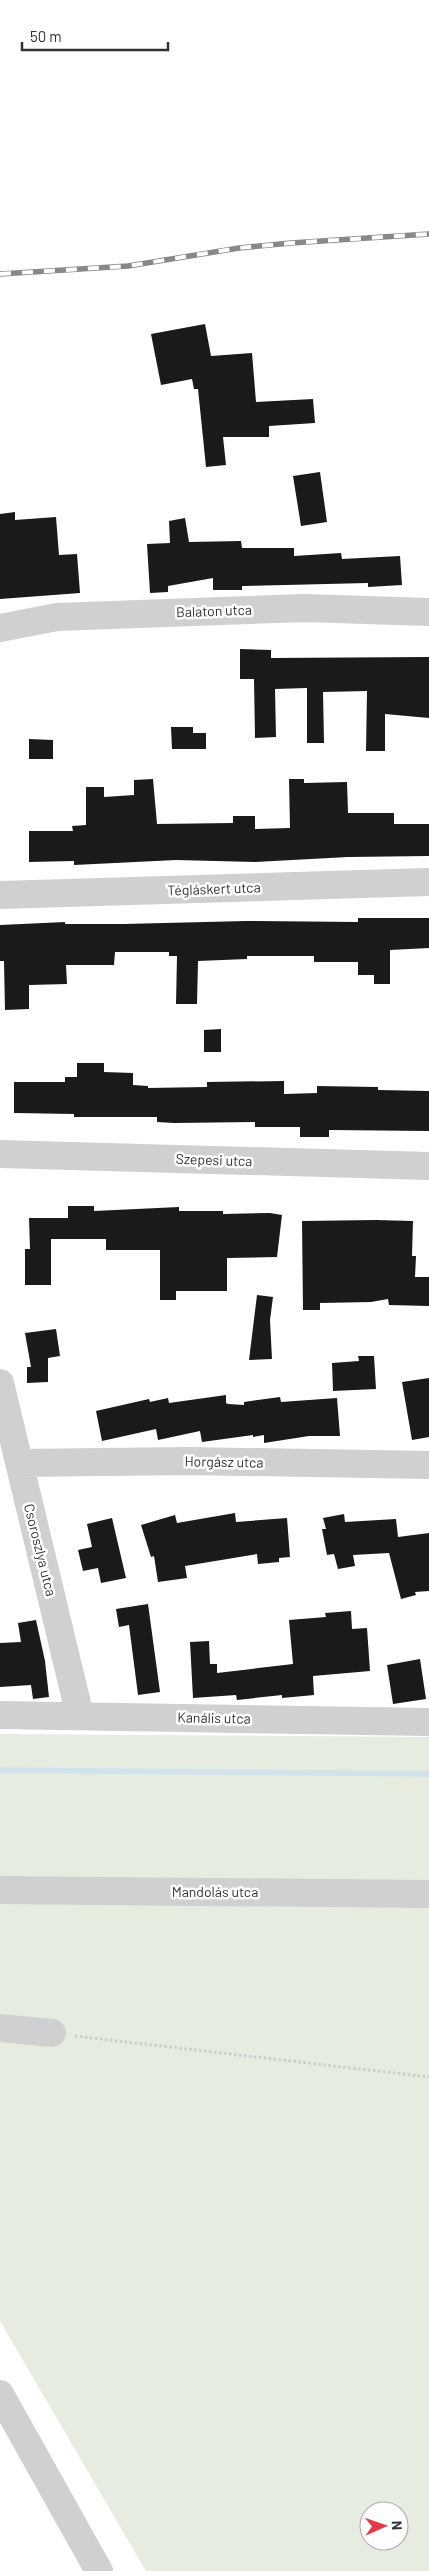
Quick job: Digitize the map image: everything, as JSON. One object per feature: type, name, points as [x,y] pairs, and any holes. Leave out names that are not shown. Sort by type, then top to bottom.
[{"type":"street","name":"Balaton utca","points":[[0,628],[57,617],[304,608],[429,612]]},
{"type":"street","name":"Tégláskert utca","points":[[0,895],[429,882]]},
{"type":"street","name":"Szepesi utca","points":[[0,1154],[429,1166]]},
{"type":"street","name":"Csoroszlya utca","points":[[0,1383],[80,1716]]},
{"type":"street","name":"Horgász utca","points":[[19,1463],[188,1461],[429,1465]]},
{"type":"street","name":"Kanális utca","points":[[0,1715],[429,1722]]},
{"type":"street","name":"Mandolás utca","points":[[0,1890],[429,1894]]},
{"type":"street","points":[[0,2028],[52,2033]]},
{"type":"street","points":[[0,2394],[99,2571]]},
{"type":"path","points":[[52,2033],[429,2077]]},
{"type":"shaded area","points":[[0,1734],[429,1737],[429,2571],[146,2571],[0,2321]]},
{"type":"building","points":[[205,324],[211,356],[252,353],[256,402],[313,399],[315,423],[269,426],[269,437],[223,437],[226,465],[206,467],[198,389],[194,389],[192,379],[161,385],[151,334]]},
{"type":"building","points":[[320,472],[327,522],[301,526],[293,476]]},
{"type":"building","points":[[15,512],[15,520],[56,517],[59,555],[77,554],[80,593],[0,599],[0,514]]},
{"type":"building","points":[[185,518],[189,542],[241,541],[242,548],[294,548],[294,556],[341,553],[342,559],[400,556],[402,585],[368,587],[368,583],[242,586],[242,590],[213,590],[213,578],[168,586],[168,592],[150,593],[147,544],[170,543],[169,521]]},
{"type":"building","points":[[240,649],[271,650],[271,658],[429,657],[429,718],[385,714],[385,751],[366,751],[367,691],[323,692],[324,743],[307,743],[307,688],[275,689],[276,737],[255,738],[254,679],[240,679]]},
{"type":"building","points":[[171,727],[193,727],[193,733],[206,733],[206,749],[172,749]]},
{"type":"building","points":[[29,739],[53,740],[53,759],[29,759]]},
{"type":"building","points":[[153,779],[157,824],[233,823],[233,816],[255,816],[255,829],[290,828],[289,779],[304,779],[304,783],[347,782],[348,813],[394,813],[394,824],[429,824],[429,856],[348,857],[255,862],[176,860],[74,865],[74,861],[29,862],[29,831],[73,831],[72,826],[86,825],[86,787],[104,787],[104,797],[134,795],[134,780]]},
{"type":"building","points":[[358,918],[429,918],[429,948],[390,950],[390,984],[374,984],[374,975],[358,975],[358,962],[314,962],[314,956],[247,956],[247,959],[198,961],[197,1004],[176,1004],[177,956],[169,956],[169,952],[115,952],[114,965],[66,965],[67,984],[29,985],[29,1009],[5,1010],[4,961],[0,961],[0,925],[65,922],[65,924],[124,924],[246,921],[358,922]]},
{"type":"building","points":[[221,1029],[221,1052],[204,1052],[204,1030]]},
{"type":"building","points":[[77,1063],[104,1063],[104,1072],[133,1073],[133,1085],[148,1086],[148,1088],[207,1087],[207,1082],[284,1081],[284,1094],[317,1093],[317,1086],[378,1087],[378,1090],[429,1091],[429,1131],[329,1130],[329,1137],[300,1137],[300,1127],[255,1127],[255,1122],[174,1123],[157,1122],[157,1117],[74,1117],[74,1114],[14,1113],[14,1082],[65,1082],[65,1077],[77,1077]]},
{"type":"building","points":[[68,1206],[94,1206],[94,1211],[179,1207],[179,1211],[223,1211],[223,1214],[270,1213],[282,1215],[277,1257],[227,1258],[227,1291],[176,1291],[176,1300],[160,1300],[160,1250],[106,1250],[106,1239],[51,1239],[51,1285],[25,1285],[25,1249],[30,1249],[29,1218],[68,1218]]},
{"type":"building","points":[[302,1221],[413,1221],[412,1256],[416,1256],[415,1277],[429,1277],[429,1306],[389,1305],[388,1299],[371,1302],[320,1303],[320,1310],[303,1310]]},
{"type":"building","points":[[257,1295],[273,1297],[270,1320],[272,1359],[249,1360]]},
{"type":"building","points":[[56,1329],[60,1356],[48,1358],[48,1382],[27,1383],[27,1367],[31,1367],[25,1333]]},
{"type":"building","points":[[358,1356],[374,1356],[376,1389],[333,1391],[332,1363],[359,1361]]},
{"type":"building","points":[[429,1378],[429,1437],[412,1440],[402,1382]]},
{"type":"building","points":[[226,1395],[226,1403],[244,1405],[244,1402],[280,1397],[281,1402],[337,1398],[340,1436],[309,1436],[264,1443],[264,1435],[253,1437],[253,1435],[202,1442],[200,1431],[158,1440],[156,1429],[102,1441],[96,1411],[149,1399],[150,1402],[168,1398],[169,1403]]},
{"type":"building","points":[[235,1513],[236,1522],[287,1518],[290,1557],[279,1558],[279,1562],[258,1564],[257,1554],[185,1566],[187,1578],[158,1582],[154,1556],[151,1557],[141,1525],[175,1515],[177,1523]]},
{"type":"building","points":[[344,1514],[345,1522],[396,1519],[398,1537],[429,1533],[429,1591],[415,1592],[416,1595],[401,1599],[389,1553],[353,1555],[355,1566],[338,1569],[334,1554],[327,1555],[322,1529],[326,1529],[323,1518]]},
{"type":"building","points":[[112,1518],[126,1578],[101,1583],[98,1568],[83,1571],[78,1550],[92,1547],[87,1524]]},
{"type":"building","points":[[148,1604],[160,1692],[138,1695],[129,1625],[119,1627],[116,1609]]},
{"type":"building","points":[[351,1611],[352,1629],[367,1628],[370,1671],[313,1676],[314,1695],[282,1698],[282,1695],[237,1700],[236,1695],[193,1698],[190,1642],[209,1641],[210,1664],[217,1664],[217,1673],[293,1664],[289,1620],[326,1617],[325,1613]]},
{"type":"building","points":[[36,1620],[45,1661],[49,1697],[33,1699],[31,1685],[0,1687],[0,1643],[21,1642],[18,1623]]},
{"type":"building","points":[[420,1659],[426,1699],[393,1704],[387,1665]]},
{"type":"waterway","points":[[0,1770],[429,1774]]},
{"type":"railway","points":[[0,274],[128,266],[239,248],[429,234]]}]
